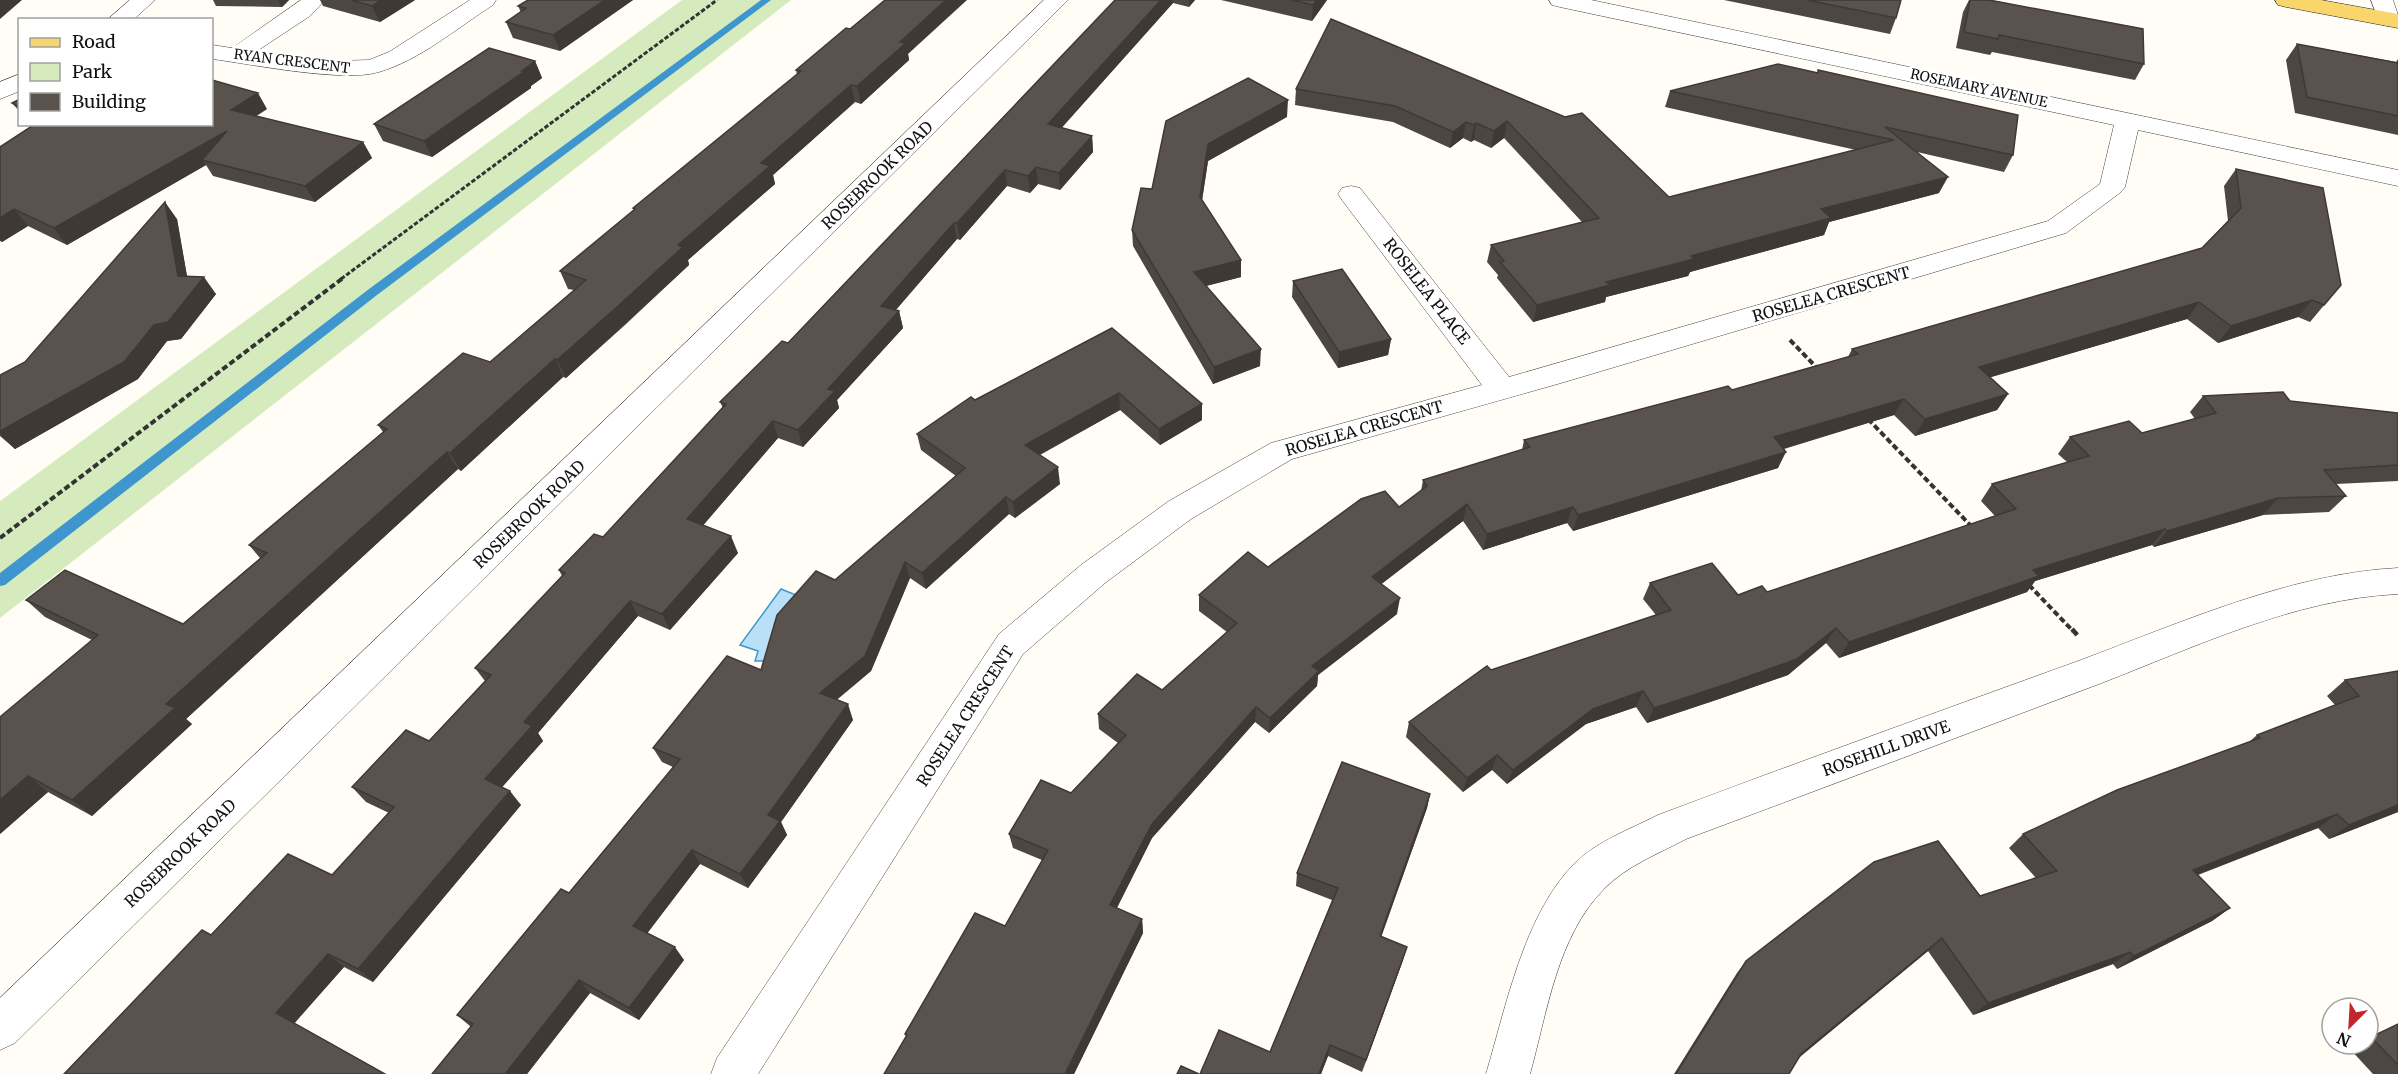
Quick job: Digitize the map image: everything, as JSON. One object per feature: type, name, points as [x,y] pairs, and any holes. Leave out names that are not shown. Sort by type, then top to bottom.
[{"type":"main road","points":[[2286,0],[2390,13]]},
{"type":"street","points":[[121,18],[144,0]]},
{"type":"street","points":[[236,55],[302,11],[314,0]]},
{"type":"street","name":"RYAN CRESCENT","points":[[213,52],[336,68],[372,75],[485,0]]},
{"type":"street","name":"ROSEBROOK ROAD","points":[[0,1028],[1057,0]]},
{"type":"street","name":"ROSEMARY AVENUE","points":[[1560,0],[2398,178]]},
{"type":"street","points":[[0,92],[18,82]]},
{"type":"street","name":"ROSELEA CRESCENT","points":[[733,1074],[1011,644],[1093,574],[1180,510],[1282,451],[2057,227],[2112,187],[2128,119]]},
{"type":"street","name":"ROSELEA PLACE","points":[[1351,194],[1502,389]]},
{"type":"street","name":"ROSEHILL DRIVE","points":[[1508,1074],[1550,936],[1569,902],[1589,876],[1623,853],[1672,827],[2215,625],[2305,596],[2381,581],[2398,581]]},
{"type":"path","points":[[0,538],[456,191],[717,0]]},
{"type":"path","points":[[1785,335],[1819,369]]},
{"type":"path","points":[[1860,412],[1977,531]]},
{"type":"path","points":[[2026,583],[2085,643]]},
{"type":"green space","points":[[682,0],[791,0],[0,618],[0,501]]},
{"type":"water","points":[[781,589],[806,599],[765,661],[755,661],[758,651],[740,645]]},
{"type":"building","points":[[351,0],[381,0],[372,6]]},
{"type":"building","points":[[528,0],[605,0],[553,35],[506,22],[526,8],[518,6]]},
{"type":"building","points":[[885,0],[946,0],[900,42],[906,43],[857,86],[851,85],[761,163],[770,166],[678,245],[683,247],[617,307],[450,453],[447,452],[166,704],[175,708],[72,800],[28,776],[0,800],[0,717],[98,635],[26,600],[65,570],[183,624],[267,553],[249,545],[387,429],[378,425],[463,353],[490,362],[586,280],[560,271],[635,209],[633,208],[801,71],[796,70],[846,28],[850,29]]},
{"type":"building","points":[[1115,0],[1161,0],[1048,124],[1092,136],[1059,173],[1036,167],[1028,176],[1005,170],[957,223],[954,223],[881,306],[899,311],[828,389],[835,391],[798,430],[773,421],[687,519],[731,536],[662,614],[630,601],[524,722],[532,726],[485,779],[510,791],[358,969],[328,954],[276,1013],[385,1074],[64,1074],[202,930],[211,935],[288,854],[332,875],[394,807],[352,787],[406,730],[429,741],[491,675],[475,668],[565,573],[559,570],[594,534],[603,537],[726,404],[720,402],[782,341],[788,343]]},
{"type":"building","points":[[1291,0],[1317,0],[1313,5]]},
{"type":"building","points":[[1807,0],[1901,0],[1896,18]]},
{"type":"building","points":[[1970,0],[1989,0],[2143,29],[2144,64],[1999,35],[1998,39],[1964,32]]},
{"type":"building","points":[[1331,19],[1565,117],[1582,113],[1669,197],[1894,140],[1670,91],[1778,64],[1818,73],[1818,70],[2018,115],[2013,155],[1885,127],[1948,177],[1821,209],[1831,218],[1691,256],[1694,259],[1606,282],[1610,285],[1537,305],[1500,262],[1504,261],[1491,245],[1599,218],[1507,121],[1494,131],[1476,123],[1474,125],[1466,122],[1453,132],[1395,106],[1296,89]]},
{"type":"building","points":[[2297,44],[2398,63],[2398,116],[2307,97]]},
{"type":"building","points":[[489,48],[535,61],[522,71],[525,71],[424,141],[374,124]]},
{"type":"building","points":[[1248,78],[1288,100],[1208,144],[1200,197],[1241,260],[1194,272],[1261,349],[1214,367],[1132,230],[1141,188],[1152,189],[1166,121]]},
{"type":"building","points":[[213,80],[258,93],[231,110],[363,142],[305,186],[202,160],[227,131],[54,228],[14,209],[0,218],[0,147],[32,126],[213,126]]},
{"type":"building","points":[[2236,169],[2323,188],[2341,285],[2324,305],[2312,300],[2231,326],[2199,302],[1979,367],[2008,394],[1925,419],[1904,399],[1774,437],[1786,452],[1578,515],[1573,507],[1487,534],[1467,504],[1372,577],[1400,598],[1312,666],[1319,671],[1270,718],[1256,707],[1152,824],[1110,905],[1142,919],[1065,1074],[884,1074],[975,913],[1005,926],[1048,850],[1009,834],[1041,780],[1071,793],[1126,735],[1098,714],[1137,674],[1162,690],[1237,623],[1199,595],[1248,552],[1268,567],[1361,499],[1385,491],[1399,507],[1427,486],[1423,480],[1530,447],[1524,440],[1728,386],[1732,390],[1858,354],[1852,349],[2202,248],[2241,208]]},
{"type":"building","points":[[165,202],[178,276],[204,277],[168,322],[154,325],[124,362],[0,431],[0,375],[25,362]]},
{"type":"building","points":[[1342,269],[1391,339],[1339,352],[1293,281]]},
{"type":"building","points":[[1112,328],[1202,404],[1159,429],[1119,393],[1025,445],[1058,467],[1013,502],[1006,497],[922,573],[905,562],[865,656],[820,693],[848,704],[768,815],[780,821],[740,874],[692,850],[633,926],[675,947],[629,1008],[579,980],[505,1074],[432,1074],[473,1024],[457,1015],[561,889],[569,893],[680,759],[653,748],[727,656],[761,670],[777,615],[816,571],[835,580],[965,468],[917,434],[971,397],[975,400]]},
{"type":"building","points":[[2283,392],[2290,401],[2398,413],[2398,465],[2324,470],[2346,496],[2278,498],[2167,531],[2165,529],[2033,570],[2039,576],[1849,642],[1836,628],[1797,659],[1654,708],[1643,691],[1593,709],[1513,770],[1497,755],[1467,778],[1409,722],[1487,666],[1491,670],[1671,610],[1650,583],[1712,563],[1738,595],[1762,586],[1767,592],[2016,509],[1992,484],[2089,456],[2070,437],[2129,421],[2142,433],[2216,413],[2203,396]]},
{"type":"building","points":[[2398,671],[2398,805],[2349,825],[2337,814],[2193,870],[2230,908],[2134,956],[2130,952],[1988,1003],[1942,938],[1801,1054],[1789,1074],[1676,1074],[1746,961],[1874,862],[1938,841],[1980,896],[2057,871],[2023,834],[2117,790],[2260,738],[2257,735],[2359,696],[2345,680]]},
{"type":"building","points":[[1342,762],[1430,794],[1380,936],[1407,947],[1366,1060],[1330,1045],[1319,1074],[1200,1074],[1219,1030],[1270,1052],[1338,888],[1297,873]]},
{"type":"building","points":[[2398,1024],[2398,1065],[2380,1046],[2380,1033]]},
{"type":"building","points":[[1181,1066],[1199,1074],[1177,1074]]},
{"type":"waterway","points":[[0,581],[373,292],[767,0]]}]
